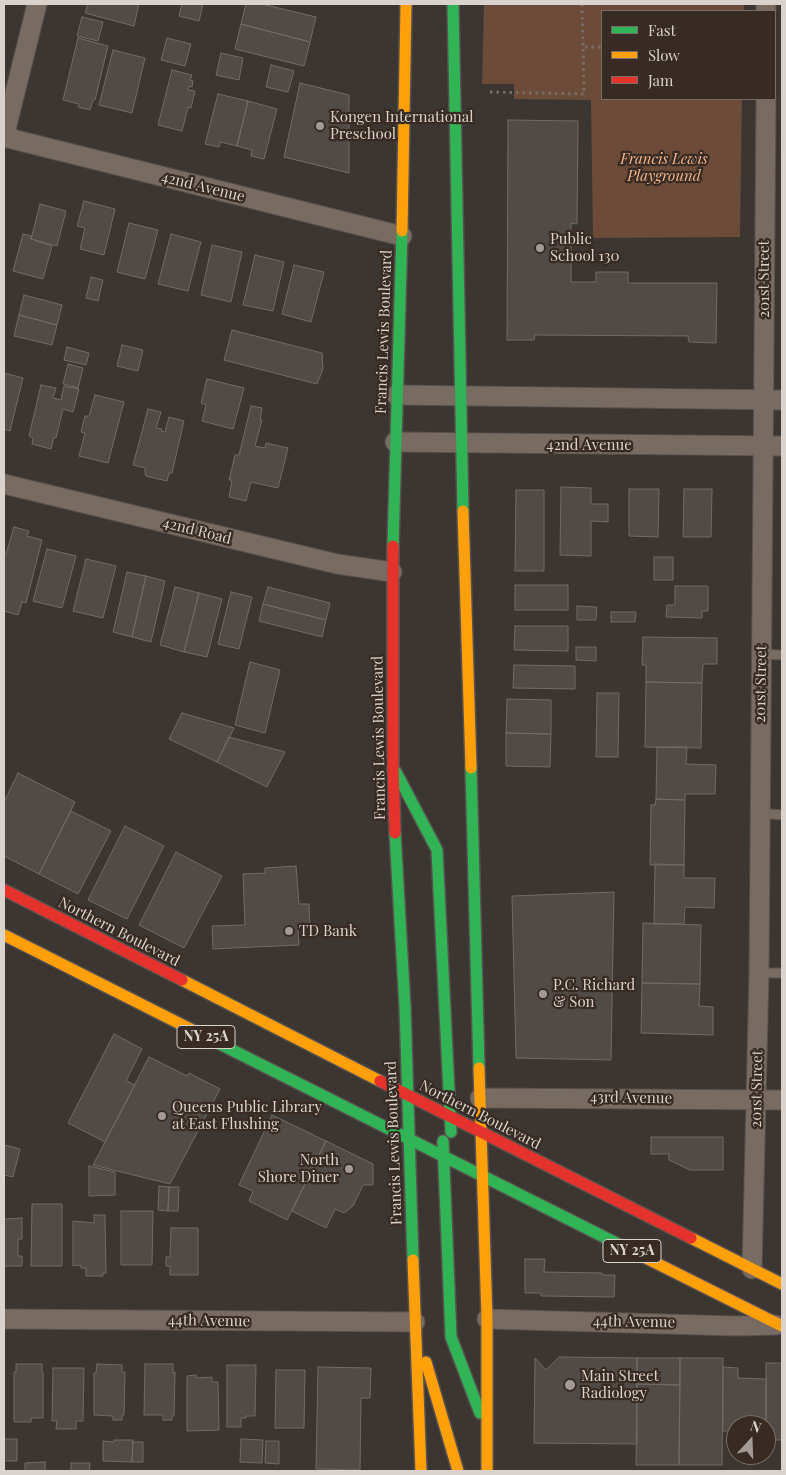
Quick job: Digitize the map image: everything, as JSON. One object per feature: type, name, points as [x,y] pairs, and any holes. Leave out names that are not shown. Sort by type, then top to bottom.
[{"type":"main road","name":"Francis Lewis Boulevard","points":[[406,4],[402,236],[392,572],[393,766],[405,1008],[413,1097],[409,1138],[421,1471]]},
{"type":"main road","points":[[452,4],[481,1132],[478,1173],[487,1318],[487,1471]]},
{"type":"main road","points":[[393,766],[437,850],[451,1137],[478,1173]]},
{"type":"main road","name":"Northern Boulevard","points":[[4,890],[782,1284]]},
{"type":"main road","name":"NY 25A","points":[[4,935],[782,1326]]},
{"type":"main road","points":[[413,1097],[442,1132],[451,1337],[486,1426]]},
{"type":"main road","points":[[415,1322],[458,1471]]},
{"type":"street","points":[[4,137],[37,4]]},
{"type":"street","name":"201st Street","points":[[752,1269],[759,973],[763,446],[773,400],[766,100]]},
{"type":"street","name":"42nd Avenue","points":[[4,137],[402,236]]},
{"type":"street","points":[[396,395],[773,400]]},
{"type":"street","name":"42nd Avenue","points":[[395,442],[782,446]]},
{"type":"street","name":"42nd Road","points":[[4,484],[337,564],[392,572]]},
{"type":"street","name":"43rd Avenue","points":[[480,1098],[782,1100]]},
{"type":"street","name":"44th Avenue","points":[[487,1318],[782,1326]]},
{"type":"street","name":"44th Avenue","points":[[4,1319],[415,1322]]},
{"type":"lane","points":[[761,654],[782,655]]},
{"type":"lane","points":[[760,813],[782,815]]},
{"type":"lane","points":[[759,973],[782,973]]},
{"type":"path","points":[[490,92],[584,94],[582,4]]},
{"type":"path","points":[[583,47],[601,47]]},
{"type":"green space","name":"Francis Lewis Playground","points":[[484,4],[744,4],[744,10],[601,10],[601,100],[742,100],[740,237],[593,238],[591,100],[514,99],[514,84],[482,84]]},
{"type":"building","points":[[88,4],[139,4],[134,26],[85,13]]},
{"type":"building","points":[[182,4],[203,4],[199,21],[179,16]]},
{"type":"building","points":[[246,4],[262,4],[316,17],[310,42],[241,24]]},
{"type":"building","points":[[82,17],[103,22],[98,41],[77,36]]},
{"type":"building","points":[[241,24],[310,42],[304,66],[235,49]]},
{"type":"building","points":[[78,38],[108,46],[95,100],[93,100],[90,110],[78,107],[79,104],[63,100]]},
{"type":"building","points":[[167,38],[191,44],[185,66],[161,60]]},
{"type":"building","points":[[113,50],[145,58],[132,113],[99,105]]},
{"type":"building","points":[[221,53],[243,58],[239,80],[216,75]]},
{"type":"building","points":[[271,65],[294,71],[288,92],[266,87]]},
{"type":"building","points":[[172,70],[192,75],[190,80],[193,81],[192,87],[189,86],[188,90],[195,91],[191,108],[188,107],[182,131],[158,125]]},
{"type":"building","name":"Kongen International Preschool","points":[[300,83],[349,95],[349,173],[284,157]]},
{"type":"building","points":[[218,94],[248,101],[237,146],[220,142],[219,147],[205,144]]},
{"type":"building","points":[[248,101],[277,109],[264,159],[251,156],[252,150],[237,146]]},
{"type":"building","name":"Public School 130","points":[[508,120],[578,121],[577,224],[571,223],[571,282],[596,282],[596,272],[628,272],[628,283],[717,283],[716,343],[689,342],[688,336],[535,335],[534,340],[507,340]]},
{"type":"building","points":[[84,201],[115,209],[104,255],[80,249],[85,228],[77,226]]},
{"type":"building","points":[[40,204],[66,211],[57,246],[31,239]]},
{"type":"building","points":[[129,223],[158,230],[145,279],[117,272]]},
{"type":"building","points":[[23,234],[32,236],[31,239],[52,246],[43,279],[13,271]]},
{"type":"building","points":[[171,234],[201,242],[188,291],[158,284]]},
{"type":"building","points":[[212,245],[242,252],[231,302],[201,295]]},
{"type":"building","points":[[255,255],[284,262],[273,311],[243,305]]},
{"type":"building","points":[[294,265],[324,272],[311,322],[282,314]]},
{"type":"building","points":[[91,277],[103,280],[98,301],[86,298]]},
{"type":"building","points":[[24,295],[62,305],[57,325],[19,315]]},
{"type":"building","points":[[19,315],[57,325],[52,345],[14,336]]},
{"type":"building","points":[[232,330],[322,353],[323,369],[317,384],[224,360]]},
{"type":"building","points":[[122,345],[143,350],[138,371],[117,366]]},
{"type":"building","points":[[67,347],[89,353],[86,365],[64,360]]},
{"type":"building","points":[[68,364],[83,368],[78,388],[63,384]]},
{"type":"building","points":[[4,373],[23,378],[10,431],[4,429]]},
{"type":"building","points":[[207,379],[244,388],[233,429],[202,421],[206,405],[201,403]]},
{"type":"building","points":[[41,385],[56,388],[53,398],[61,400],[64,386],[79,389],[73,412],[63,409],[56,438],[54,437],[51,449],[32,444],[33,438],[29,436]]},
{"type":"building","points":[[95,395],[124,402],[108,463],[79,456],[85,433],[81,432],[85,416],[89,416]]},
{"type":"building","points":[[251,406],[262,408],[260,420],[262,420],[255,446],[265,448],[266,443],[288,448],[278,488],[251,482],[246,501],[229,497],[232,480],[229,480],[235,455],[239,455]]},
{"type":"building","points":[[148,409],[161,412],[156,428],[162,429],[161,431],[165,432],[169,417],[184,421],[172,473],[169,473],[167,481],[146,476],[145,468],[133,465]]},
{"type":"building","points":[[561,487],[591,488],[591,504],[608,504],[608,522],[591,521],[591,556],[560,555]]},
{"type":"building","points":[[629,489],[659,489],[658,537],[629,536]]},
{"type":"building","points":[[684,489],[712,489],[711,537],[683,537]]},
{"type":"building","points":[[516,490],[544,490],[544,571],[515,571]]},
{"type":"building","points":[[14,527],[29,531],[27,536],[42,540],[26,603],[22,602],[18,615],[4,611],[4,554],[6,554]]},
{"type":"building","points":[[47,549],[76,556],[62,608],[33,601]]},
{"type":"building","points":[[654,557],[673,557],[673,580],[654,580]]},
{"type":"building","points":[[86,559],[116,566],[103,618],[73,611]]},
{"type":"building","points":[[127,572],[146,576],[132,637],[113,632]]},
{"type":"building","points":[[146,576],[165,581],[151,642],[132,637]]},
{"type":"building","points":[[515,585],[568,585],[568,610],[515,610]]},
{"type":"building","points":[[675,586],[708,586],[708,611],[702,611],[702,618],[666,617],[667,605],[675,605]]},
{"type":"building","points":[[175,587],[199,593],[184,652],[160,645]]},
{"type":"building","points":[[268,587],[330,603],[326,620],[263,604]]},
{"type":"building","points":[[231,592],[252,597],[239,649],[218,644]]},
{"type":"building","points":[[199,593],[222,599],[207,657],[184,652]]},
{"type":"building","points":[[263,604],[326,620],[322,637],[259,621]]},
{"type":"building","points":[[577,606],[597,607],[596,620],[577,620]]},
{"type":"building","points":[[611,612],[636,612],[635,622],[611,622]]},
{"type":"building","points":[[515,626],[568,626],[568,651],[514,650]]},
{"type":"building","points":[[643,637],[717,638],[717,664],[703,664],[702,683],[646,682],[646,665],[642,665]]},
{"type":"building","points":[[576,647],[596,647],[596,661],[576,660]]},
{"type":"building","points":[[250,662],[280,670],[265,733],[235,725]]},
{"type":"building","points":[[514,665],[575,666],[575,689],[513,688]]},
{"type":"building","points":[[646,682],[702,683],[701,748],[645,747]]},
{"type":"building","points":[[597,693],[619,693],[618,757],[596,757]]},
{"type":"building","points":[[507,699],[551,700],[551,734],[506,733]]},
{"type":"building","points":[[182,713],[234,728],[217,762],[169,739]]},
{"type":"building","points":[[506,733],[551,734],[550,767],[506,766]]},
{"type":"building","points":[[229,737],[285,752],[267,787],[217,762]]},
{"type":"building","points":[[657,747],[687,747],[686,764],[716,765],[715,794],[685,794],[685,800],[656,799]]},
{"type":"building","points":[[18,773],[75,802],[39,874],[4,856],[4,802]]},
{"type":"building","points":[[656,799],[685,800],[684,865],[650,865],[651,805],[655,805]]},
{"type":"building","points":[[71,811],[111,831],[78,894],[39,874]]},
{"type":"building","points":[[125,826],[164,846],[127,919],[88,900]]},
{"type":"building","points":[[176,852],[222,876],[184,948],[139,925]]},
{"type":"building","points":[[655,864],[684,865],[684,878],[715,878],[714,908],[685,907],[684,924],[654,924]]},
{"type":"building","points":[[296,866],[299,904],[309,904],[310,928],[298,929],[299,945],[213,949],[212,926],[245,925],[243,874],[265,873],[265,868]]},
{"type":"building","points":[[614,892],[611,1060],[516,1058],[512,896]]},
{"type":"building","points":[[643,923],[701,925],[700,984],[642,983]]},
{"type":"building","points":[[642,983],[700,984],[699,1006],[713,1007],[713,1035],[641,1033]]},
{"type":"building","points":[[114,1034],[142,1049],[126,1081],[135,1085],[105,1142],[68,1123]]},
{"type":"building","name":"Queens Public Library at East Flushing","points":[[149,1057],[187,1076],[189,1073],[220,1089],[170,1184],[93,1165]]},
{"type":"building","points":[[272,1115],[326,1141],[287,1220],[249,1201],[253,1191],[239,1185]]},
{"type":"building","points":[[651,1137],[723,1137],[723,1170],[690,1170],[669,1160],[669,1154],[651,1154]]},
{"type":"building","points":[[326,1141],[373,1164],[373,1185],[363,1185],[353,1206],[344,1213],[335,1209],[326,1228],[292,1211]]},
{"type":"building","points":[[4,1145],[20,1149],[13,1177],[4,1175]]},
{"type":"building","points":[[89,1166],[115,1172],[115,1195],[89,1196]]},
{"type":"building","points":[[159,1186],[169,1187],[168,1211],[158,1210]]},
{"type":"building","points":[[169,1187],[179,1187],[178,1211],[168,1211]]},
{"type":"building","points":[[32,1204],[62,1204],[62,1266],[31,1266]]},
{"type":"building","points":[[121,1211],[153,1211],[152,1265],[121,1265]]},
{"type":"building","points":[[94,1215],[105,1215],[106,1273],[103,1273],[103,1276],[86,1276],[86,1268],[81,1268],[81,1265],[73,1266],[73,1221],[94,1223]]},
{"type":"building","points":[[22,1218],[22,1239],[18,1239],[18,1256],[22,1256],[22,1266],[4,1266],[4,1219]]},
{"type":"building","points":[[171,1228],[198,1228],[198,1275],[170,1275],[170,1266],[166,1266],[166,1257],[170,1257]]},
{"type":"building","points":[[525,1259],[545,1259],[544,1272],[615,1275],[614,1297],[541,1296],[541,1293],[525,1293]]},
{"type":"building","points":[[559,1357],[637,1358],[637,1444],[534,1443],[535,1358],[546,1370]]},
{"type":"building","points":[[637,1358],[680,1358],[680,1385],[637,1384]]},
{"type":"building","points":[[680,1358],[723,1358],[722,1465],[679,1465]]},
{"type":"building","points":[[766,1363],[782,1363],[782,1440],[776,1440],[776,1415],[766,1415]]},
{"type":"building","points":[[16,1364],[42,1364],[43,1418],[31,1418],[31,1422],[14,1422],[14,1372],[16,1372]]},
{"type":"building","points":[[97,1364],[122,1365],[122,1372],[125,1372],[124,1415],[122,1415],[122,1420],[113,1420],[113,1416],[94,1415],[94,1373],[96,1373]]},
{"type":"building","points":[[145,1364],[173,1364],[173,1373],[175,1372],[174,1416],[172,1416],[172,1420],[163,1420],[163,1415],[144,1415]]},
{"type":"building","points":[[227,1365],[256,1365],[255,1416],[241,1418],[241,1427],[227,1427]]},
{"type":"building","points":[[318,1367],[371,1368],[370,1398],[361,1398],[360,1470],[316,1469]]},
{"type":"building","points":[[723,1367],[738,1368],[738,1378],[766,1379],[766,1415],[726,1415],[726,1431],[723,1431]]},
{"type":"building","points":[[53,1368],[84,1368],[83,1421],[76,1421],[76,1429],[56,1429],[57,1421],[52,1421]]},
{"type":"building","points":[[276,1370],[305,1370],[304,1428],[275,1428]]},
{"type":"building","points":[[196,1375],[196,1378],[212,1377],[212,1382],[218,1382],[219,1430],[187,1431],[187,1376]]},
{"type":"building","points":[[637,1384],[680,1385],[679,1465],[636,1465]]},
{"type":"building","points":[[4,1439],[17,1439],[17,1461],[4,1461]]},
{"type":"building","points":[[241,1439],[263,1440],[262,1463],[240,1462]]},
{"type":"building","points":[[114,1440],[133,1440],[132,1462],[103,1461],[103,1441],[114,1442]]},
{"type":"building","points":[[266,1441],[279,1441],[279,1464],[265,1463]]},
{"type":"building","points":[[133,1442],[143,1442],[143,1462],[132,1462]]},
{"type":"building","points":[[45,1462],[45,1471],[25,1471],[25,1463]]},
{"type":"building","points":[[71,1463],[90,1463],[89,1471],[71,1471]]},
{"type":"traffic: fast","points":[[453,4],[463,511]]},
{"type":"traffic: fast","points":[[393,546],[402,231]]},
{"type":"traffic: fast","points":[[471,768],[479,1068]]},
{"type":"traffic: fast","points":[[396,772],[437,850],[451,1132]]},
{"type":"traffic: fast","points":[[395,833],[405,1007],[413,1260]]},
{"type":"traffic: fast","points":[[214,1041],[620,1245]]},
{"type":"traffic: fast","points":[[443,1141],[451,1337],[480,1413]]},
{"type":"traffic: slow","points":[[402,231],[406,4]]},
{"type":"traffic: slow","points":[[463,511],[471,768]]},
{"type":"traffic: slow","points":[[4,935],[214,1041]]},
{"type":"traffic: slow","points":[[182,980],[380,1081]]},
{"type":"traffic: slow","points":[[479,1068],[487,1319],[487,1471]]},
{"type":"traffic: slow","points":[[691,1238],[782,1284]]},
{"type":"traffic: slow","points":[[620,1245],[782,1326]]},
{"type":"traffic: slow","points":[[413,1260],[421,1471]]},
{"type":"traffic: slow","points":[[426,1362],[458,1471]]},
{"type":"traffic: jam","points":[[393,546],[393,767],[395,833]]},
{"type":"traffic: jam","points":[[4,890],[182,980]]},
{"type":"traffic: jam","points":[[380,1081],[691,1238]]},
{"type":"place","name":"Kongen International Preschool","points":[[320,126]]},
{"type":"place","name":"Public School 130","points":[[540,248]]},
{"type":"place","name":"TD Bank","points":[[289,931]]},
{"type":"place","name":"P.C. Richard & Son","points":[[543,994]]},
{"type":"place","name":"Queens Public Library at East Flushing","points":[[162,1116]]},
{"type":"place","name":"North Shore Diner","points":[[349,1169]]},
{"type":"place","name":"Main Street Radiology","points":[[570,1385]]}]
